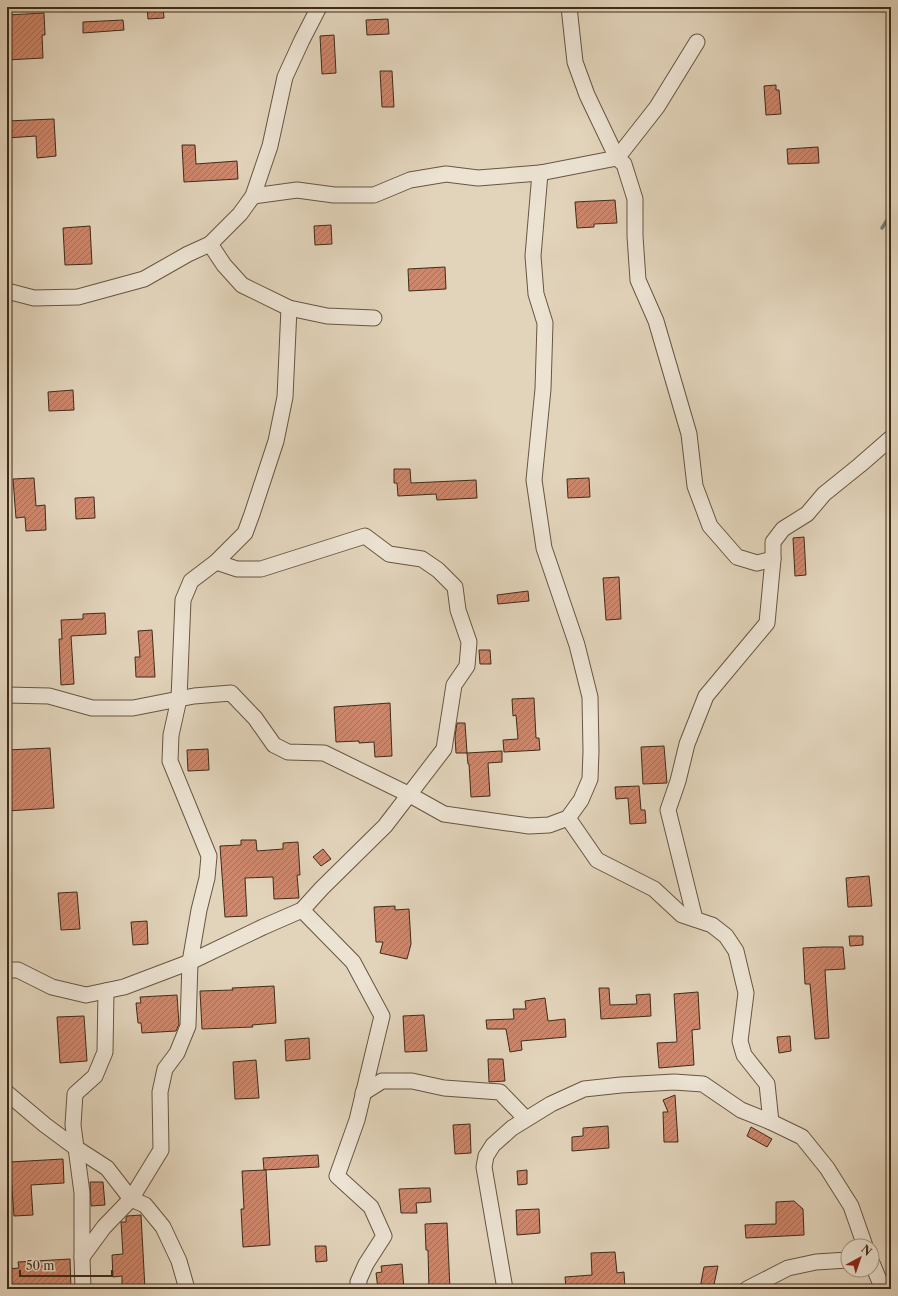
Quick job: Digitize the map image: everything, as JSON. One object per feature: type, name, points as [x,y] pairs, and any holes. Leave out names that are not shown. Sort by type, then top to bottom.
[{"type":"street","points":[[7,291],[34,298],[78,297],[144,279],[188,254],[210,244],[240,214],[253,196],[270,146],[285,77],[302,40],[320,7]]},
{"type":"street","points":[[569,7],[576,62],[587,95],[617,158],[624,164],[635,199],[635,236],[638,280],[658,327],[689,434],[695,486],[710,526],[737,557],[757,563],[773,559]]},
{"type":"street","points":[[253,196],[297,190],[334,195],[374,195],[410,180],[446,174],[478,178],[540,173],[617,158],[657,107],[697,42]]},
{"type":"street","points":[[7,694],[49,696],[92,708],[134,708],[194,696],[231,693],[255,718],[274,745],[288,752],[324,753],[410,795],[444,814],[529,826],[549,825],[568,818],[581,800],[590,779],[590,697],[577,645],[544,548],[534,480],[543,389],[545,323],[536,294],[533,256],[540,173]]},
{"type":"street","points":[[210,244],[224,265],[242,285],[289,308],[327,316],[374,318]]},
{"type":"street","points":[[82,1257],[104,1227],[131,1199],[161,1150],[160,1092],[165,1069],[177,1053],[188,1026],[190,962],[199,910],[207,878],[209,856],[170,761],[171,735],[179,699],[183,600],[191,581],[216,562],[245,533],[252,514],[276,441],[284,398],[289,308]]},
{"type":"street","points":[[695,919],[668,810],[678,781],[687,744],[706,696],[767,623],[773,559],[773,542],[783,530],[807,514],[824,494],[891,438]]},
{"type":"street","points":[[7,970],[18,970],[52,986],[86,995],[106,991],[124,987],[190,962],[302,910],[322,888],[385,826],[410,795],[444,748],[454,685],[468,666],[469,642],[458,610],[455,587],[438,570],[422,559],[389,554],[365,536],[261,569],[237,569],[216,562]]},
{"type":"street","points":[[568,818],[597,860],[654,889],[682,915],[712,925],[726,936],[736,951],[746,994],[740,1041],[744,1055],[768,1084],[771,1122]]},
{"type":"street","points":[[302,910],[353,962],[382,1016],[357,1120],[337,1176],[371,1207],[384,1236],[366,1264],[358,1282],[358,1289]]},
{"type":"street","points":[[83,1289],[82,1193],[73,1126],[75,1094],[95,1076],[105,1052],[106,991]]},
{"type":"street","points":[[363,1093],[382,1081],[412,1081],[444,1088],[500,1092],[526,1119]]},
{"type":"street","points":[[505,1289],[485,1174],[486,1156],[493,1145],[512,1128],[551,1104],[584,1089],[674,1082],[703,1084],[741,1110],[802,1137],[827,1168],[851,1206],[863,1238]]},
{"type":"street","points":[[7,1093],[44,1125],[107,1168],[131,1199],[145,1205],[163,1227],[179,1261],[187,1289]]},
{"type":"street","points":[[747,1289],[788,1268],[816,1262],[840,1260]]},
{"type":"street","points":[[879,1278],[885,1289]]},
{"type":"building","points":[[147,7],[163,7],[164,18],[148,19]]},
{"type":"building","points":[[44,13],[45,35],[42,35],[43,58],[7,60],[7,15]]},
{"type":"building","points":[[388,19],[389,34],[367,35],[366,20]]},
{"type":"building","points":[[123,20],[124,30],[83,33],[83,22]]},
{"type":"building","points":[[334,35],[336,73],[322,74],[320,36]]},
{"type":"building","points":[[380,71],[392,71],[394,107],[382,107]]},
{"type":"building","points":[[776,85],[776,90],[779,90],[781,114],[766,115],[764,86]]},
{"type":"building","points":[[54,119],[56,156],[37,158],[36,136],[7,138],[7,121]]},
{"type":"building","points":[[182,145],[195,145],[196,164],[237,161],[238,179],[184,182]]},
{"type":"building","points":[[818,147],[819,163],[788,164],[787,149]]},
{"type":"building","points":[[615,200],[617,223],[594,224],[594,227],[577,228],[575,202]]},
{"type":"building","points":[[331,225],[332,244],[315,245],[314,226]]},
{"type":"building","points":[[90,226],[92,264],[65,265],[63,228]]},
{"type":"building","points":[[445,267],[446,289],[409,291],[408,269]]},
{"type":"building","points":[[73,390],[74,410],[49,411],[48,392]]},
{"type":"building","points":[[394,469],[410,469],[411,483],[476,480],[477,498],[437,500],[436,494],[398,496],[397,483],[394,483]]},
{"type":"building","points":[[34,478],[36,506],[45,505],[46,530],[26,531],[25,517],[16,518],[13,479]]},
{"type":"building","points":[[589,478],[590,497],[568,498],[567,479]]},
{"type":"building","points":[[94,497],[95,518],[76,519],[75,498]]},
{"type":"building","points":[[804,537],[806,575],[795,576],[793,538]]},
{"type":"building","points":[[619,577],[621,619],[606,620],[603,578]]},
{"type":"building","points":[[528,591],[529,601],[498,604],[497,595]]},
{"type":"building","points":[[105,613],[106,634],[71,636],[74,684],[61,685],[59,639],[62,639],[61,620],[83,619],[83,614]]},
{"type":"building","points":[[152,630],[155,677],[136,677],[135,657],[140,657],[138,631]]},
{"type":"building","points":[[479,650],[490,650],[491,664],[480,664]]},
{"type":"building","points":[[534,698],[536,738],[539,738],[540,750],[504,752],[503,740],[518,739],[516,715],[513,716],[512,699]]},
{"type":"building","points":[[390,703],[392,756],[375,757],[374,742],[336,742],[334,707]]},
{"type":"building","points":[[457,723],[465,723],[467,753],[456,753],[455,736]]},
{"type":"building","points":[[664,746],[667,783],[643,784],[641,747]]},
{"type":"building","points":[[50,748],[54,808],[7,811],[7,750]]},
{"type":"building","points":[[208,749],[209,770],[188,771],[187,750]]},
{"type":"building","points":[[502,751],[502,762],[488,763],[490,796],[471,797],[467,753]]},
{"type":"building","points":[[639,786],[641,810],[645,810],[646,823],[630,824],[628,798],[616,799],[615,787]]},
{"type":"building","points":[[241,840],[256,840],[257,851],[283,849],[283,843],[298,842],[300,875],[297,875],[299,898],[274,899],[273,877],[245,878],[247,916],[225,917],[220,846],[241,845]]},
{"type":"building","points":[[323,849],[331,859],[321,866],[313,857]]},
{"type":"building","points":[[869,876],[872,906],[848,907],[846,878]]},
{"type":"building","points":[[77,892],[80,929],[61,930],[58,893]]},
{"type":"building","points":[[395,906],[395,910],[409,909],[411,944],[407,959],[380,953],[383,942],[376,942],[374,907]]},
{"type":"building","points":[[147,921],[148,944],[133,945],[131,922]]},
{"type":"building","points":[[849,936],[863,936],[863,945],[850,946]]},
{"type":"building","points":[[843,947],[845,969],[825,970],[829,1038],[815,1039],[810,984],[805,984],[803,948]]},
{"type":"building","points":[[274,986],[276,1023],[252,1025],[253,1027],[202,1029],[200,991],[233,990],[232,988]]},
{"type":"building","points":[[599,988],[609,988],[610,1005],[637,1004],[636,995],[650,994],[651,1016],[601,1019]]},
{"type":"building","points":[[698,992],[700,1029],[692,1030],[694,1065],[659,1068],[657,1043],[677,1042],[674,994]]},
{"type":"building","points":[[177,995],[179,1024],[176,1031],[142,1033],[141,1023],[138,1023],[136,1003],[141,1003],[140,997]]},
{"type":"building","points":[[545,998],[548,1021],[565,1019],[566,1037],[521,1041],[522,1050],[510,1052],[506,1029],[487,1029],[486,1020],[514,1019],[513,1009],[526,1009],[525,1001]]},
{"type":"building","points":[[424,1015],[427,1051],[405,1052],[403,1016]]},
{"type":"building","points":[[84,1016],[87,1061],[60,1063],[57,1017]]},
{"type":"building","points":[[790,1036],[791,1051],[779,1053],[777,1037]]},
{"type":"building","points":[[309,1038],[310,1059],[286,1061],[285,1040]]},
{"type":"building","points":[[488,1059],[503,1059],[505,1081],[489,1082]]},
{"type":"building","points":[[256,1060],[259,1098],[235,1099],[233,1062]]},
{"type":"building","points":[[675,1095],[678,1142],[664,1142],[663,1112],[668,1112],[663,1100]]},
{"type":"building","points":[[470,1124],[471,1153],[455,1154],[453,1125]]},
{"type":"building","points":[[608,1126],[609,1148],[572,1151],[572,1137],[583,1136],[583,1128]]},
{"type":"building","points":[[751,1127],[772,1139],[767,1147],[747,1136]]},
{"type":"building","points":[[318,1155],[319,1167],[264,1170],[263,1158]]},
{"type":"building","points":[[63,1159],[64,1183],[31,1185],[33,1215],[14,1216],[10,1162]]},
{"type":"building","points":[[266,1170],[270,1245],[243,1247],[241,1209],[244,1209],[242,1171]]},
{"type":"building","points":[[527,1170],[527,1184],[518,1185],[517,1171]]},
{"type":"building","points":[[90,1182],[103,1182],[105,1205],[91,1206]]},
{"type":"building","points":[[430,1188],[431,1202],[416,1203],[417,1213],[401,1213],[399,1189]]},
{"type":"building","points":[[794,1201],[803,1209],[804,1235],[746,1238],[745,1225],[776,1224],[776,1202]]},
{"type":"building","points":[[539,1209],[540,1233],[517,1235],[516,1210]]},
{"type":"building","points":[[141,1215],[145,1289],[122,1289],[122,1276],[113,1277],[112,1255],[123,1254],[121,1222],[126,1222],[127,1216]]},
{"type":"building","points":[[447,1223],[450,1289],[429,1289],[428,1250],[426,1250],[425,1224]]},
{"type":"building","points":[[315,1246],[326,1246],[327,1261],[316,1262]]},
{"type":"building","points":[[615,1252],[617,1273],[624,1272],[625,1289],[566,1289],[565,1277],[592,1275],[591,1253]]},
{"type":"building","points":[[70,1259],[71,1289],[7,1289],[7,1269],[19,1268],[18,1262]]},
{"type":"building","points":[[402,1264],[404,1289],[378,1289],[376,1273],[382,1272],[381,1266]]},
{"type":"building","points":[[718,1266],[713,1289],[700,1288],[704,1267]]},
{"type":"waterway","points":[[882,228],[891,214]]}]
